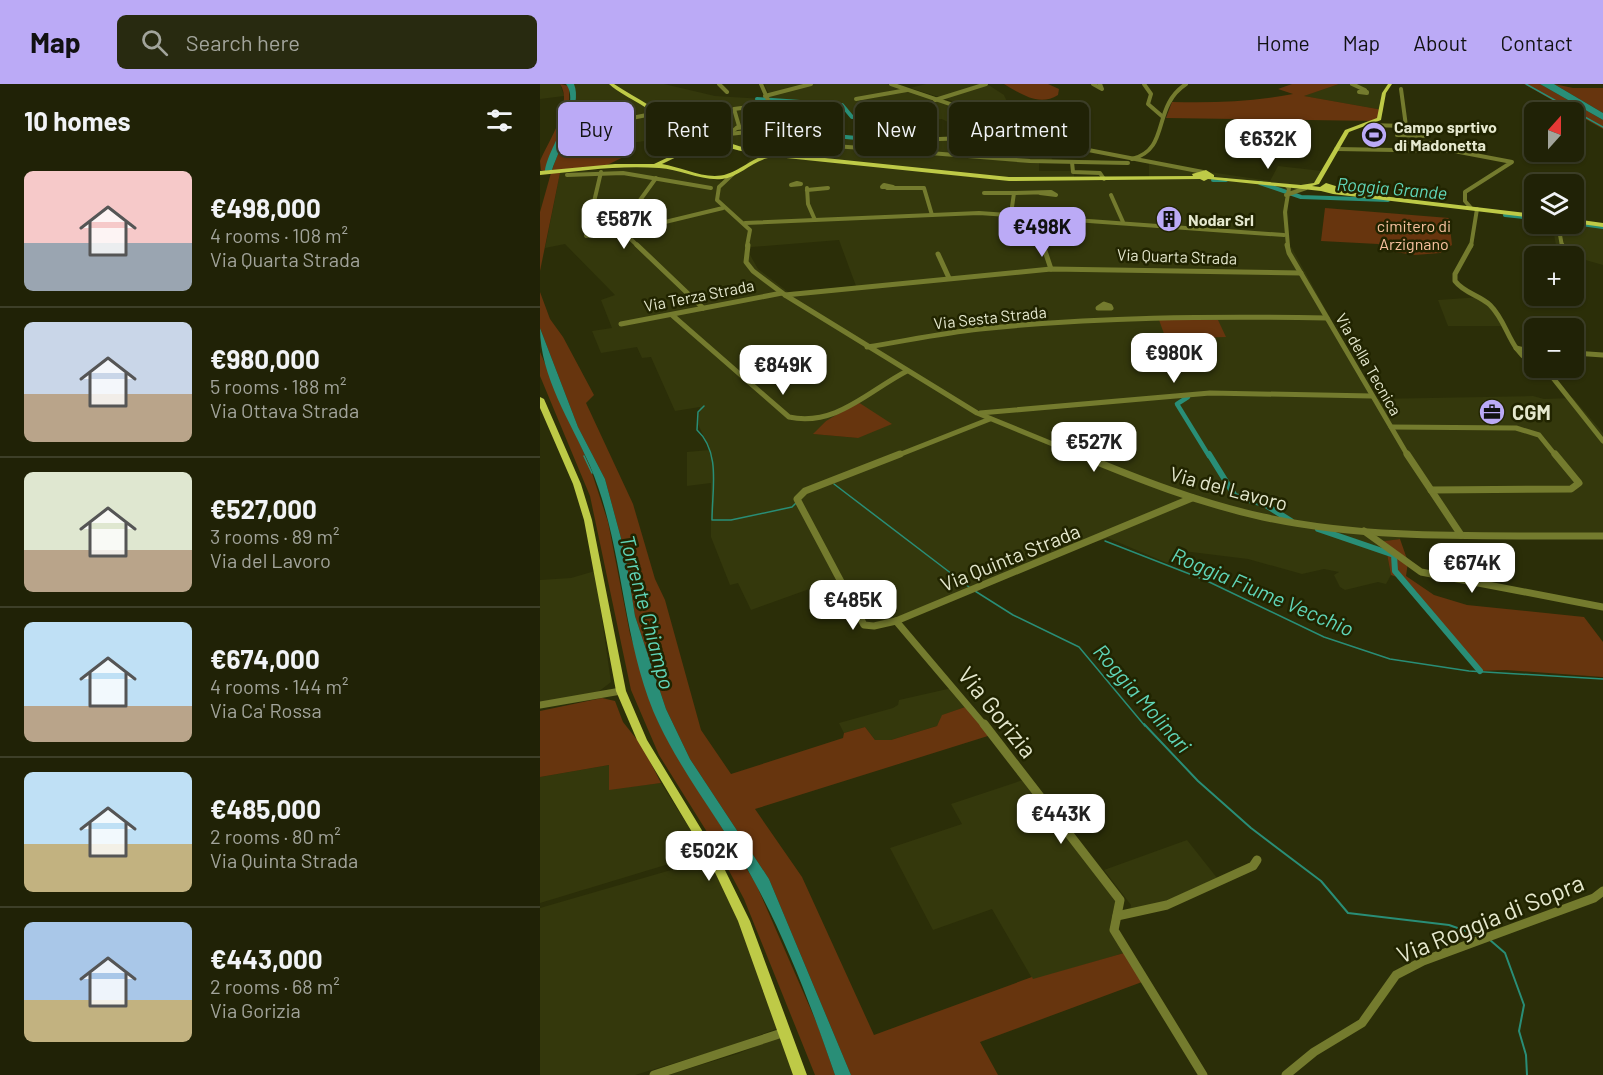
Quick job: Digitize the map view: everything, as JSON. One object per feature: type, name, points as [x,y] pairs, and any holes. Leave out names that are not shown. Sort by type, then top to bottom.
[{"type":"main road","points":[[611,84],[646,105]]},
{"type":"main road","points":[[782,156],[1009,179],[1211,176],[1304,188],[1316,184],[1322,176],[1347,130],[1379,120],[1384,93],[1390,84]]},
{"type":"main road","points":[[645,169],[677,156]]},
{"type":"main road","points":[[753,156],[754,160]]},
{"type":"main road","points":[[540,172],[635,167],[674,168],[707,176],[733,174],[754,160],[768,156],[789,157]]},
{"type":"main road","points":[[669,160],[668,164],[674,168]]},
{"type":"main road","points":[[1195,176],[1203,172],[1211,176],[1304,188],[1323,187],[1356,194],[1524,215]]},
{"type":"main road","points":[[1322,176],[1323,187]]},
{"type":"main road","points":[[1322,176],[1336,189]]},
{"type":"main road","points":[[1584,222],[1603,225]]},
{"type":"main road","points":[[540,399],[577,484],[588,520],[621,691],[642,740],[716,863],[739,911],[800,1075]]},
{"type":"street","points":[[719,84],[727,92]]},
{"type":"street","points":[[761,84],[768,102]]},
{"type":"street","points":[[765,96],[811,84]]},
{"type":"street","points":[[891,84],[949,105]]},
{"type":"street","points":[[935,100],[986,84]]},
{"type":"street","points":[[1093,84],[1102,89],[1100,84]]},
{"type":"street","points":[[1144,84],[1151,94],[1149,108],[1163,117]]},
{"type":"street","points":[[937,153],[1030,161],[1137,161],[1156,144],[1156,133],[1176,90],[1186,84]]},
{"type":"street","points":[[1358,86],[1367,92]]},
{"type":"street","points":[[1368,124],[1395,127],[1407,125],[1401,89]]},
{"type":"street","points":[[856,99],[907,90]]},
{"type":"street","points":[[731,132],[740,122],[734,109],[743,107]]},
{"type":"street","points":[[737,128],[743,127]]},
{"type":"street","points":[[1395,127],[1401,149]]},
{"type":"street","points":[[1397,135],[1428,136]]},
{"type":"street","points":[[1399,142],[1431,143]]},
{"type":"street","points":[[1336,149],[1469,152],[1512,162],[1465,192],[1465,201],[1474,209],[1471,246],[1455,274],[1455,282],[1464,291],[1491,307],[1513,347],[1523,356]]},
{"type":"street","points":[[1089,150],[1203,172]]},
{"type":"street","points":[[1072,162],[1073,172],[1100,173],[1104,179]]},
{"type":"street","points":[[567,175],[645,169],[656,178],[711,188]]},
{"type":"street","points":[[1186,170],[1195,176]]},
{"type":"street","points":[[601,172],[586,236],[622,232],[723,208]]},
{"type":"street","points":[[719,187],[733,174]]},
{"type":"street","points":[[707,176],[716,181],[719,187],[717,200],[723,208],[745,223],[1011,214],[1284,235]]},
{"type":"street","points":[[622,232],[625,221],[656,178]]},
{"type":"street","points":[[815,220],[808,204],[807,189],[801,184],[795,187],[807,189],[828,188]]},
{"type":"street","name":"Via della Tecnica","points":[[1287,186],[1289,190],[1286,195],[1284,235],[1289,253],[1372,396],[1461,535]]},
{"type":"street","points":[[890,187],[924,188],[932,215]]},
{"type":"street","points":[[1286,195],[1304,188]]},
{"type":"street","points":[[984,193],[1040,192]]},
{"type":"street","points":[[1011,214],[1014,193]]},
{"type":"street","points":[[1111,195],[1123,222]]},
{"type":"street","name":"Via del Lavoro","points":[[745,223],[751,236],[745,254],[746,262],[753,271],[783,294],[867,347],[977,413],[1192,498],[1263,517],[1364,531],[1461,535],[1603,536]]},
{"type":"street","points":[[622,232],[703,308]]},
{"type":"street","points":[[1050,243],[1042,245],[1051,269]]},
{"type":"street","points":[[938,255],[949,278]]},
{"type":"street","name":"Via Quarta Strada","points":[[783,294],[1051,269],[1301,273]]},
{"type":"street","name":"Via Terza Strada","points":[[621,324],[783,294]]},
{"type":"street","points":[[1102,310],[1112,310],[1115,321]]},
{"type":"street","points":[[672,315],[789,417],[797,420],[823,420],[907,371]]},
{"type":"street","name":"Via Sesta Strada","points":[[867,347],[979,329],[1229,316],[1328,318]]},
{"type":"street","points":[[1513,347],[1524,350]]},
{"type":"street","points":[[1584,353],[1603,355]]},
{"type":"street","points":[[1553,378],[1603,441]]},
{"type":"street","points":[[977,413],[1210,393],[1372,396]]},
{"type":"street","name":"Via Quinta Strada","points":[[990,419],[804,491],[796,500],[864,625],[884,625],[896,621],[1192,498]]},
{"type":"street","points":[[1391,427],[1516,428],[1534,432],[1578,483],[1564,491],[1431,490]]},
{"type":"street","points":[[1364,531],[1421,572],[1603,607]]},
{"type":"street","name":"Via Gorizia","points":[[896,621],[971,708],[1120,900],[1114,930],[1203,1075]]},
{"type":"street","points":[[540,705],[621,691]]},
{"type":"street","points":[[1117,916],[1167,905],[1233,876],[1253,866],[1257,860]]},
{"type":"street","name":"Via Roggia di Sopra","points":[[1286,1075],[1314,1052],[1362,1023],[1396,975],[1423,961],[1594,898],[1603,891]]},
{"type":"street","points":[[654,1075],[785,1032]]},
{"type":"shaded area","points":[[540,84],[560,84],[564,96],[540,99]]},
{"type":"shaded area","points":[[574,84],[664,84],[715,96],[764,99],[769,94],[764,84],[887,84],[949,104],[949,123],[937,119],[937,102],[855,102],[855,116],[843,106],[843,102],[743,102],[743,151],[731,149],[731,102],[646,102],[646,141],[634,143],[634,102],[575,102]]},
{"type":"shaded area","points":[[926,84],[987,84],[1004,95],[1007,102],[955,102],[910,88]]},
{"type":"shaded area","points":[[1339,84],[1392,84],[1386,92],[1383,110],[1303,96]]},
{"type":"shaded area","points":[[949,136],[949,156],[1050,156],[1053,161],[1039,161],[1039,171],[1074,171],[1074,177],[1149,177],[1149,163],[1270,181],[1278,166],[1322,171],[1314,184],[1288,197],[1289,243],[1375,399],[1533,396],[1544,399],[1573,398],[1603,433],[1603,537],[1400,537],[1400,539],[1379,542],[1387,554],[1391,575],[1386,584],[1378,582],[1345,590],[1340,587],[1334,575],[1339,572],[1324,569],[1302,574],[1248,559],[1183,551],[1167,563],[1108,538],[1042,559],[887,622],[866,622],[840,578],[751,610],[738,583],[730,585],[711,537],[711,483],[687,486],[687,452],[710,450],[698,424],[700,407],[675,411],[651,357],[642,358],[637,347],[601,353],[592,331],[612,328],[601,300],[615,295],[565,244],[545,248],[560,173],[649,166],[673,168],[726,183],[743,169],[752,156],[829,159],[832,156],[843,156],[843,137],[855,138],[855,156],[937,156],[937,137]],"holes":[[[839,240],[856,286],[788,292],[758,269],[749,253],[751,247]],[[835,417],[858,438],[814,434],[826,421]]]},
{"type":"shaded area","points":[[1584,223],[1603,226],[1603,265],[1584,260],[1584,246],[1556,246],[1554,234],[1584,234]]},
{"type":"shaded area","points":[[1481,297],[1496,308],[1504,326],[1448,326],[1438,300]]},
{"type":"shaded area","points":[[595,571],[611,682],[598,692],[540,703],[540,580],[571,578]]},
{"type":"shaded area","points":[[952,688],[968,706],[943,715],[937,726],[891,740],[875,740],[865,727],[844,733],[839,723],[893,708],[898,705],[899,700]]},
{"type":"shaded area","points":[[609,765],[610,789],[661,783],[705,853],[540,903],[540,777]]},
{"type":"shaded area","points":[[1026,779],[1120,907],[1114,923],[1124,953],[1033,980],[992,909],[933,930],[890,848],[962,824],[951,804]]},
{"type":"shaded area","points":[[1187,840],[1217,878],[1166,901],[1130,911],[1131,905],[1104,870]]},
{"type":"shaded area","points":[[709,859],[732,903],[781,1027],[734,1045],[635,1075],[540,1075],[540,908]]},
{"type":"shaded area","points":[[784,1035],[799,1075],[668,1075],[737,1054]]},
{"type":"green space","points":[[560,84],[569,86],[569,102],[564,102]]},
{"type":"green space","points":[[1004,84],[1048,84],[1059,89],[1058,95],[1044,100],[1030,98]]},
{"type":"green space","points":[[1292,84],[1339,84],[1304,96],[1383,110],[1379,121],[1166,118],[1172,102],[1233,101],[1278,97],[1293,94],[1278,89]]},
{"type":"green space","points":[[1524,84],[1540,84],[1572,102],[1556,102]]},
{"type":"green space","points":[[1554,84],[1573,88],[1603,88],[1603,113]]},
{"type":"green space","points":[[1584,109],[1603,120],[1603,129],[1584,118]]},
{"type":"green space","points":[[558,123],[558,137],[545,171],[541,170],[540,161]]},
{"type":"green space","points":[[558,154],[558,156],[626,156],[605,166],[552,170]]},
{"type":"green space","points":[[551,173],[560,173],[540,271],[540,212]]},
{"type":"green space","name":"cimitero di Arzignano","points":[[1325,208],[1449,218],[1452,245],[1440,253],[1415,255],[1395,252],[1378,244],[1321,241]]},
{"type":"green space","points":[[540,292],[550,319],[563,337],[594,395],[586,403],[633,504],[655,579],[665,600],[701,730],[731,774],[843,738],[844,733],[865,727],[875,740],[891,740],[937,726],[942,715],[968,706],[991,735],[755,809],[802,877],[874,1035],[1032,977],[1033,979],[1124,953],[1142,982],[980,1042],[998,1075],[851,1075],[769,879],[690,759],[666,709],[635,616],[625,553],[605,479],[578,427],[540,328]]},
{"type":"green space","points":[[1159,320],[1218,320],[1226,337],[1166,339]]},
{"type":"green space","points":[[540,352],[590,467],[608,522],[630,634],[659,724],[756,884],[818,1026],[835,1075],[815,1075],[744,899],[717,848],[659,755],[631,690],[590,496],[540,376]]},
{"type":"green space","points":[[858,402],[892,424],[858,438],[813,434],[826,421]]},
{"type":"green space","points":[[1400,539],[1408,562],[1406,576],[1434,595],[1467,605],[1584,617],[1603,642],[1603,677],[1506,670],[1477,671],[1455,639],[1400,578],[1391,575],[1387,554],[1378,542]]},
{"type":"green space","points":[[602,698],[615,701],[623,722],[642,746],[661,783],[609,790],[609,765],[540,777],[540,711]]},
{"type":"water","points":[[566,84],[574,84],[575,102],[570,102],[570,93]]},
{"type":"water","points":[[1540,84],[1554,84],[1603,113],[1603,120],[1584,109],[1584,102],[1572,102]]},
{"type":"water","points":[[558,137],[558,155],[552,170],[545,171]]},
{"type":"water","points":[[540,328],[578,427],[605,479],[625,553],[635,616],[666,709],[690,759],[769,879],[851,1075],[835,1075],[799,977],[767,906],[744,863],[681,765],[659,724],[637,661],[601,497],[590,466],[551,382],[541,346]]},
{"type":"waterway","points":[[1526,84],[1603,127]]},
{"type":"waterway","points":[[757,99],[772,100]]},
{"type":"waterway","name":"Roggia Grande","points":[[772,100],[842,105],[852,117],[855,117]]},
{"type":"waterway","points":[[772,100],[785,117],[801,123],[812,134],[855,138]]},
{"type":"waterway","name":"Roggia Grande","points":[[1213,180],[1226,180]]},
{"type":"waterway","name":"Roggia Grande","points":[[1260,183],[1301,197],[1388,200]]},
{"type":"waterway","name":"Roggia Grande","points":[[1505,215],[1524,217]]},
{"type":"waterway","name":"Roggia Grande","points":[[1584,224],[1603,227]]},
{"type":"waterway","points":[[1188,397],[1177,404],[1209,456]]},
{"type":"waterway","name":"Roggia Molinari","points":[[704,406],[698,412],[697,430],[705,439],[712,460],[714,472],[712,520],[731,520],[792,507],[796,503]]},
{"type":"waterway","points":[[1209,454],[1235,496],[1264,504],[1291,521]]},
{"type":"waterway","name":"Torrente Chiampo","points":[[584,456],[592,473]]},
{"type":"waterway","name":"Roggia Molinari","points":[[834,484],[969,587]]},
{"type":"waterway","points":[[1318,529],[1394,555],[1395,571],[1480,671]]},
{"type":"waterway","name":"Roggia Fiume Vecchio","points":[[1105,541],[1205,580],[1324,637],[1390,659],[1469,671],[1603,679]]},
{"type":"waterway","name":"Roggia Molinari","points":[[975,591],[1013,615],[1079,647],[1145,726]]},
{"type":"waterway","name":"Roggia Molinari","points":[[1144,724],[1198,781],[1251,828],[1321,881],[1348,913],[1449,925],[1480,936]]},
{"type":"waterway","name":"Roggia Molinari","points":[[1490,940],[1505,953],[1524,1005],[1519,1031],[1526,1055],[1527,1075]]},
{"type":"place","name":"Campo sprtivo di Madonetta","points":[[1374,135]]},
{"type":"place","name":"Nodar Srl","points":[[1169,219]]},
{"type":"place","name":"CGM","points":[[1492,412]]}]
